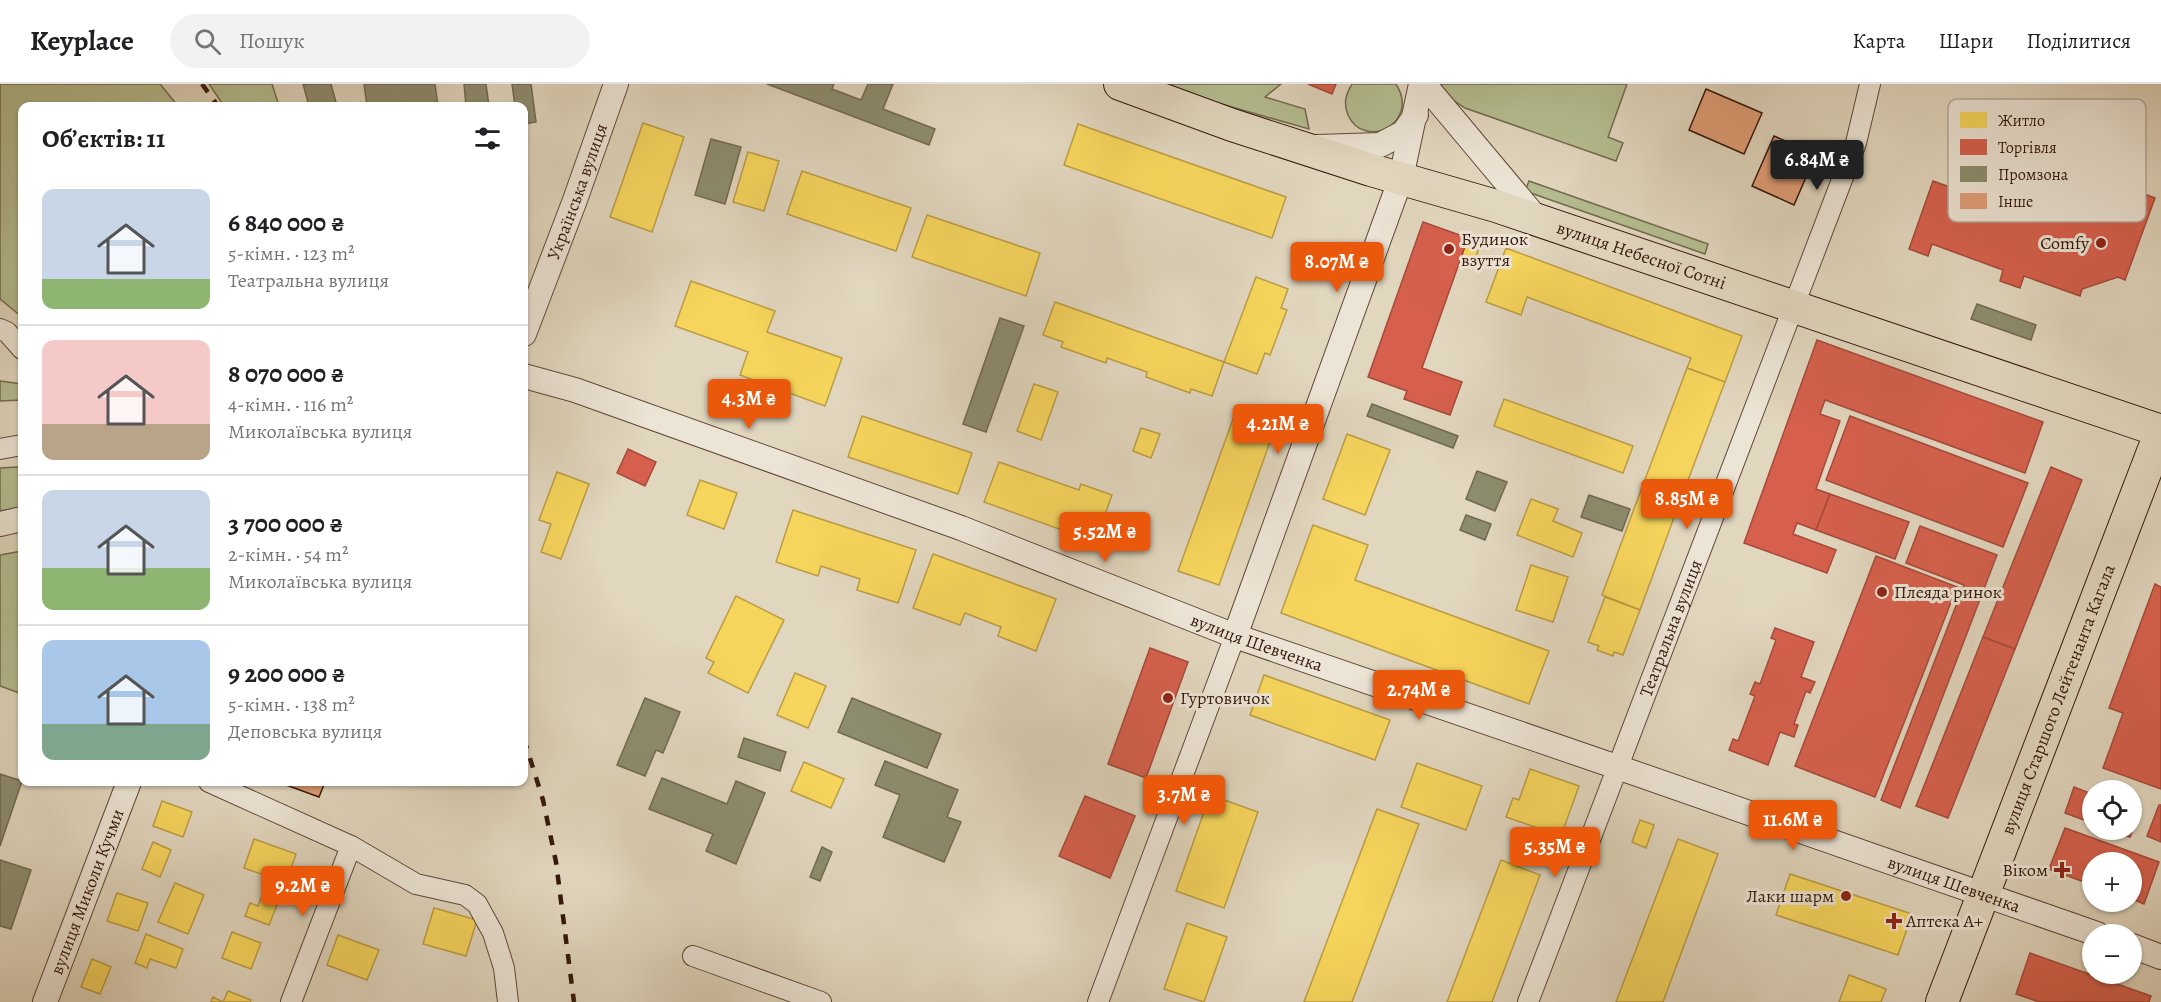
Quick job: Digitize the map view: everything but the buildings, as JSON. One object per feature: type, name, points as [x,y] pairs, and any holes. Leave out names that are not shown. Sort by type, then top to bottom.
[{"type":"highway","name":"вулиця Небесної Сотні","points":[[1120,84],[1232,125],[1537,219],[2161,431]]},
{"type":"highway","name":"вулиця Старшого Лейтенанта Кагала","points":[[1942,1002],[2161,431]]},
{"type":"street","name":"Українська вулиця","points":[[528,323],[616,84]]},
{"type":"street","points":[[1098,1002],[1235,636],[1401,178],[1423,84]]},
{"type":"street","points":[[1423,84],[1537,219]]},
{"type":"street","name":"Театральна вулиця","points":[[1528,1002],[1856,143],[1869,84]]},
{"type":"street","points":[[1300,147],[1380,145],[1403,133],[1416,115]]},
{"type":"street","points":[[0,330],[7,332],[18,344]]},
{"type":"street","name":"вулиця Шевченка","points":[[528,377],[575,390],[950,524],[1235,636],[1617,766],[2082,929]]},
{"type":"street","points":[[0,449],[18,446]]},
{"type":"street","points":[[0,524],[18,520]]},
{"type":"street","name":"вулиця Миколи Кучми","points":[[45,1002],[127,786]]},
{"type":"street","points":[[218,786],[351,846],[416,884],[465,895],[477,904],[493,933],[504,968],[508,1002]]},
{"type":"street","points":[[291,1002],[351,846]]},
{"type":"street","points":[[2142,950],[2161,957]]},
{"type":"street","points":[[693,956],[821,1002]]},
{"type":"green space","points":[[0,84],[160,84],[175,102],[18,102],[18,314],[0,299]]},
{"type":"green space","points":[[209,84],[272,84],[278,102],[221,102]]},
{"type":"green space","points":[[1168,84],[1281,84],[1265,97],[1305,109],[1309,129],[1218,103]]},
{"type":"green space","points":[[1352,84],[1396,84],[1402,98],[1401,110],[1396,120],[1387,128],[1377,131],[1366,131],[1356,126],[1348,115],[1345,103]]},
{"type":"green space","points":[[1440,84],[1627,84],[1608,137],[1623,143],[1616,161],[1465,108],[1453,100]]},
{"type":"green space","points":[[1529,181],[1708,244],[1705,254],[1525,191]]},
{"type":"green space","points":[[0,381],[18,383],[18,400],[0,401]]},
{"type":"green space","points":[[18,467],[18,508],[0,511],[0,468]]},
{"type":"green space","points":[[18,552],[18,693],[0,686],[0,555]]},
{"type":"railway","points":[[202,84],[215,102]]},
{"type":"railway","points":[[528,752],[543,800],[556,862],[574,1002]]},
{"type":"place","name":"Comfy","points":[[2101,243]]},
{"type":"place","name":"Будинок взуття","points":[[1449,249]]},
{"type":"place","name":"Плеяда ринок","points":[[1882,592]]},
{"type":"place","name":"Гуртовичок","points":[[1168,698]]},
{"type":"place","name":"Віком","points":[[2062,870]]},
{"type":"place","name":"Лаки шарм","points":[[1846,896]]},
{"type":"place","name":"Аптека А+","points":[[1894,921]]}]
